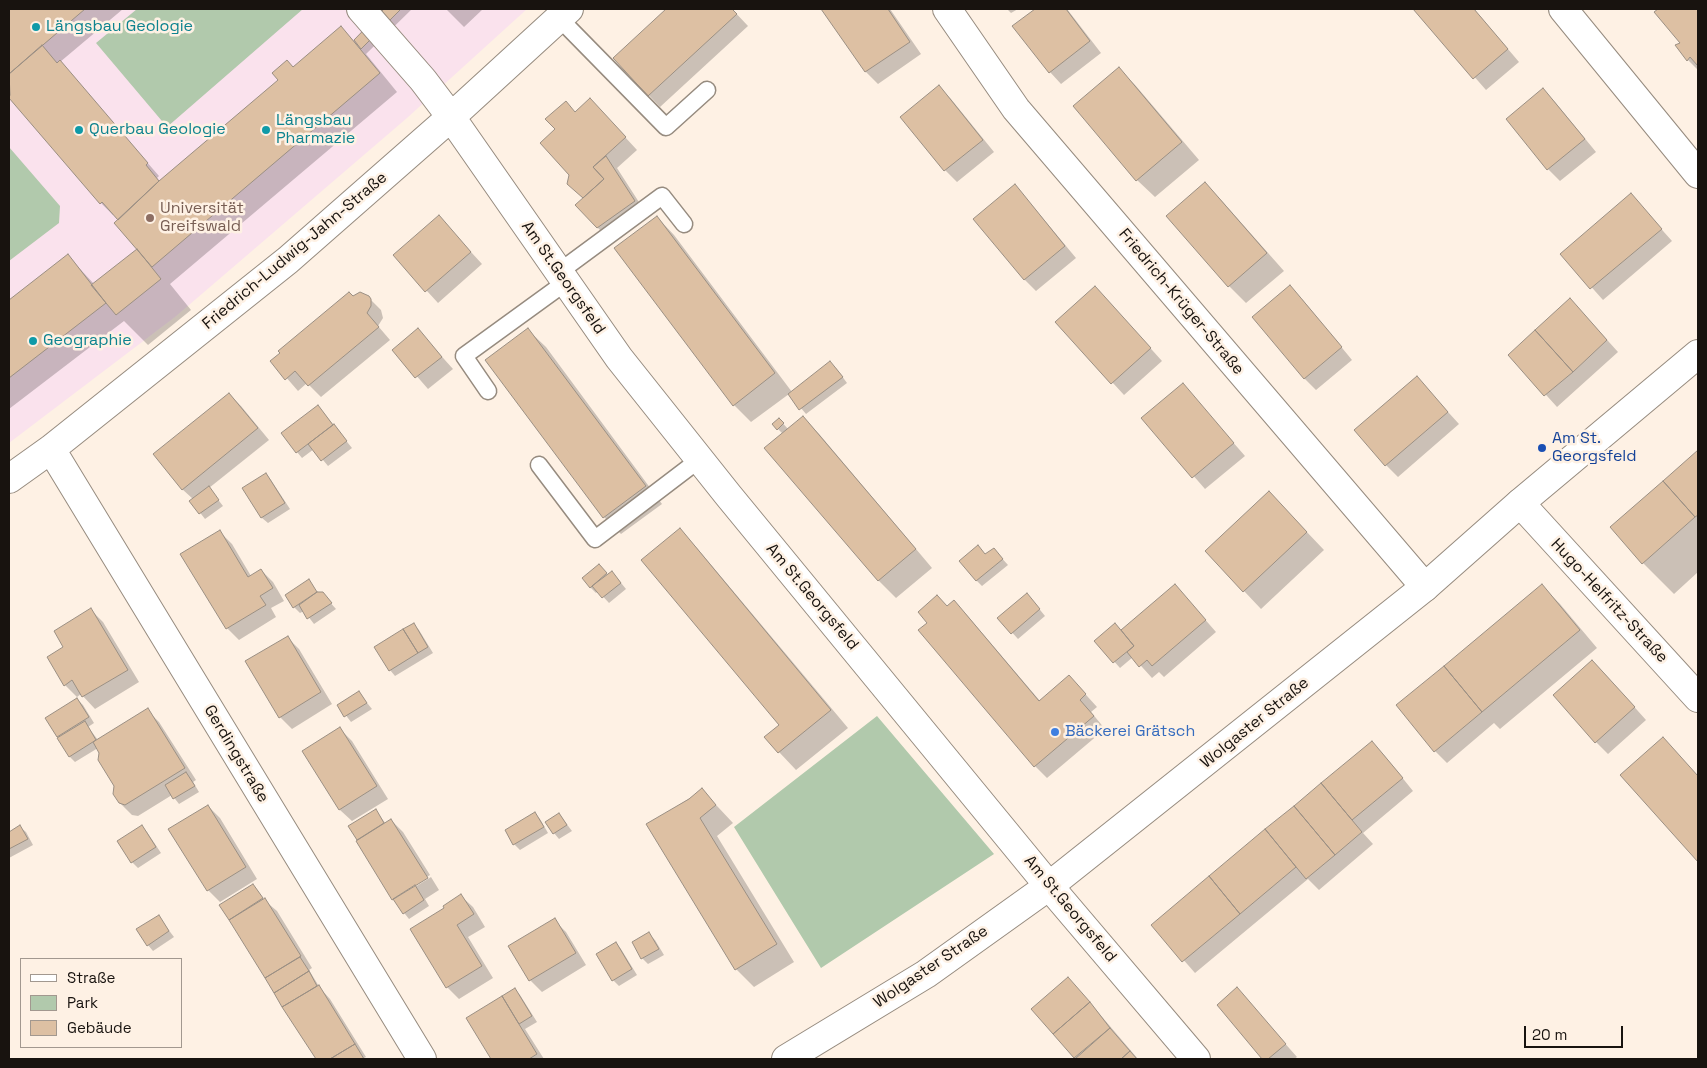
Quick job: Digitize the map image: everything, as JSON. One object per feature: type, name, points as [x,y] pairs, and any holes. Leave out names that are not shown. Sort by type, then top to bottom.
[{"type":"street","name":"Am St.Georgsfeld","points":[[361,9],[423,80],[451,117],[619,358],[700,460],[1050,886],[1196,1059]]},
{"type":"street","name":"Friedrich-Krüger-Straße","points":[[947,9],[1016,109],[1425,588]]},
{"type":"street","points":[[1563,9],[1698,174]]},
{"type":"street","name":"Friedrich-Ludwig-Jahn-Straße","points":[[9,479],[51,449],[288,260],[451,117],[564,13]]},
{"type":"street","name":"Wolgaster Straße","points":[[786,1059],[926,974],[1050,886],[1425,588],[1520,503],[1698,354]]},
{"type":"street","name":"Gerdingstraße","points":[[51,449],[422,1059]]},
{"type":"street","name":"Hugo-Helfritz-Straße","points":[[1520,503],[1698,698]]},
{"type":"lane","points":[[564,13],[666,127],[706,90]]},
{"type":"lane","points":[[488,391],[464,356],[662,196],[684,224]]},
{"type":"lane","points":[[539,464],[595,539],[700,460]]},
{"type":"shaded area","name":"Universität Greifswald","points":[[9,9],[527,9],[407,118],[175,317],[9,443]]},
{"type":"green space","points":[[137,9],[303,9],[167,127],[96,43]]},
{"type":"green space","points":[[9,147],[60,206],[59,223],[9,261]]},
{"type":"green space","points":[[877,716],[994,854],[821,968],[734,827]]},
{"type":"building","name":"Längsbau Geologie","points":[[9,9],[85,9],[9,74]]},
{"type":"building","points":[[384,9],[401,9],[361,49],[354,40]]},
{"type":"building","points":[[666,9],[732,9],[737,14],[648,96],[613,58]]},
{"type":"building","points":[[821,9],[888,9],[910,42],[865,72]]},
{"type":"building","points":[[1035,9],[1066,9],[1090,41],[1049,73],[1012,26]]},
{"type":"building","points":[[1413,9],[1474,9],[1508,49],[1473,79]]},
{"type":"building","points":[[1658,9],[1698,9],[1698,66],[1690,57],[1687,61],[1675,45],[1680,43],[1654,12]]},
{"type":"building","name":"Längsbau Pharmazie","points":[[341,26],[380,73],[152,267],[114,223],[159,181],[278,80],[272,73],[287,60],[293,67]]},
{"type":"building","name":"Querbau Geologie","points":[[42,45],[57,63],[60,60],[148,163],[146,165],[159,181],[118,220],[102,202],[100,204],[9,98],[9,74]]},
{"type":"building","points":[[1119,67],[1182,142],[1136,181],[1073,106]]},
{"type":"building","points":[[939,85],[983,140],[944,171],[900,117]]},
{"type":"building","points":[[1543,88],[1585,139],[1547,170],[1506,119]]},
{"type":"building","points":[[590,98],[626,137],[593,167],[604,179],[583,198],[567,184],[569,175],[540,143],[555,129],[545,119],[566,101],[575,112]]},
{"type":"building","points":[[606,156],[635,201],[597,228],[575,205],[604,179],[593,167]]},
{"type":"building","points":[[1205,182],[1267,253],[1228,287],[1166,216]]},
{"type":"building","points":[[1015,184],[1065,246],[1024,280],[973,219]]},
{"type":"building","points":[[1631,193],[1662,229],[1590,289],[1560,254]]},
{"type":"building","points":[[439,215],[471,252],[425,292],[393,255]]},
{"type":"building","points":[[657,216],[775,373],[733,406],[614,248]]},
{"type":"building","points":[[137,249],[161,279],[116,315],[91,285]]},
{"type":"building","name":"Geographie","points":[[68,254],[106,303],[9,378],[9,300]]},
{"type":"building","points":[[1290,285],[1342,347],[1304,379],[1252,317]]},
{"type":"building","points":[[1095,286],[1151,348],[1111,384],[1055,322]]},
{"type":"building","points":[[349,292],[353,296],[360,292],[369,296],[371,306],[367,313],[379,327],[308,386],[295,371],[285,380],[270,361],[280,353],[278,351]]},
{"type":"building","points":[[1570,298],[1607,340],[1573,372],[1535,330]]},
{"type":"building","points":[[418,328],[442,357],[415,378],[392,350]]},
{"type":"building","points":[[528,328],[646,486],[603,518],[485,360]]},
{"type":"building","points":[[1535,330],[1573,372],[1544,396],[1508,355]]},
{"type":"building","points":[[830,361],[843,377],[799,410],[788,394]]},
{"type":"building","points":[[1417,376],[1448,412],[1385,466],[1354,430]]},
{"type":"building","points":[[1183,383],[1234,443],[1192,478],[1141,418]]},
{"type":"building","points":[[229,393],[258,428],[182,490],[153,454]]},
{"type":"building","points":[[318,405],[333,425],[296,453],[281,433]]},
{"type":"building","points":[[803,416],[916,549],[878,581],[764,448]]},
{"type":"building","points":[[779,418],[784,423],[777,430],[772,424]]},
{"type":"building","points":[[334,424],[347,441],[321,461],[308,444]]},
{"type":"building","points":[[1698,450],[1698,515],[1695,517],[1663,481]]},
{"type":"building","points":[[266,473],[285,503],[261,518],[242,488]]},
{"type":"building","points":[[1663,481],[1695,517],[1642,564],[1610,527]]},
{"type":"building","points":[[209,486],[219,500],[199,514],[189,501]]},
{"type":"building","points":[[1269,491],[1307,532],[1243,592],[1205,551]]},
{"type":"building","points":[[680,528],[831,710],[778,753],[764,737],[779,725],[641,560]]},
{"type":"building","points":[[220,530],[248,577],[261,569],[273,588],[260,596],[266,605],[226,629],[180,554]]},
{"type":"building","points":[[978,545],[985,554],[994,548],[1003,559],[976,581],[959,561]]},
{"type":"building","points":[[599,564],[607,573],[590,588],[582,578]]},
{"type":"building","points":[[612,571],[621,583],[602,598],[592,586]]},
{"type":"building","points":[[309,579],[317,592],[293,608],[285,595]]},
{"type":"building","points":[[1175,584],[1206,620],[1152,666],[1147,660],[1139,667],[1127,652],[1134,646],[1121,630]]},
{"type":"building","points":[[1542,584],[1580,630],[1482,712],[1444,666]]},
{"type":"building","points":[[317,592],[323,592],[332,603],[307,619],[299,605]]},
{"type":"building","points":[[1027,593],[1040,609],[1011,634],[997,618]]},
{"type":"building","points":[[937,595],[947,606],[954,600],[1039,701],[1069,675],[1086,694],[1080,700],[1094,716],[1034,767],[918,630],[927,623],[918,612]]},
{"type":"building","points":[[91,608],[128,670],[82,697],[72,680],[64,686],[47,657],[63,647],[54,631]]},
{"type":"building","points":[[414,623],[428,647],[418,653],[403,629]]},
{"type":"building","points":[[1115,623],[1134,646],[1113,663],[1094,641]]},
{"type":"building","points":[[403,629],[418,653],[389,671],[374,647]]},
{"type":"building","points":[[288,636],[321,692],[279,718],[245,661]]},
{"type":"building","points":[[1592,660],[1635,707],[1595,743],[1553,695]]},
{"type":"building","points":[[1444,666],[1482,712],[1434,752],[1396,705]]},
{"type":"building","points":[[359,691],[367,703],[344,717],[337,705]]},
{"type":"building","points":[[77,698],[89,717],[57,737],[45,718]]},
{"type":"building","points":[[148,708],[185,768],[125,805],[119,803],[113,794],[114,786],[98,760],[99,753],[93,742]]},
{"type":"building","points":[[85,721],[96,740],[69,757],[57,738]]},
{"type":"building","points":[[340,727],[377,786],[339,810],[302,751]]},
{"type":"building","points":[[1663,737],[1698,776],[1698,862],[1620,775]]},
{"type":"building","points":[[1372,741],[1403,778],[1352,820],[1321,783]]},
{"type":"building","points":[[186,772],[195,786],[173,799],[165,785]]},
{"type":"building","points":[[1321,783],[1362,832],[1335,855],[1294,806]]},
{"type":"building","points":[[702,788],[716,805],[700,818],[777,944],[735,970],[646,824],[689,799]]},
{"type":"building","points":[[208,805],[246,867],[207,891],[168,829]]},
{"type":"building","points":[[1294,806],[1335,855],[1306,879],[1265,829]]},
{"type":"building","points":[[376,809],[384,823],[357,840],[348,826]]},
{"type":"building","points":[[535,812],[544,827],[513,845],[505,830]]},
{"type":"building","points":[[559,813],[567,825],[553,834],[545,822]]},
{"type":"building","points":[[391,819],[428,878],[392,900],[356,841]]},
{"type":"building","points":[[20,825],[28,839],[9,849],[9,832]]},
{"type":"building","points":[[142,825],[156,847],[131,863],[117,841]]},
{"type":"building","points":[[1265,829],[1296,867],[1240,914],[1209,876]]},
{"type":"building","points":[[1209,876],[1240,914],[1182,962],[1151,925]]},
{"type":"building","points":[[253,884],[263,898],[229,920],[219,905]]},
{"type":"building","points":[[415,885],[424,900],[403,914],[393,899]]},
{"type":"building","points":[[461,894],[474,914],[457,925],[482,966],[446,988],[410,929],[444,908],[443,906]]},
{"type":"building","points":[[265,898],[301,956],[265,978],[229,920]]},
{"type":"building","points":[[159,915],[169,931],[147,946],[136,929]]},
{"type":"building","points":[[555,918],[576,953],[529,981],[508,946]]},
{"type":"building","points":[[649,932],[659,949],[641,959],[632,942]]},
{"type":"building","points":[[616,942],[632,969],[612,981],[596,954]]},
{"type":"building","points":[[300,957],[309,971],[274,993],[265,978]]},
{"type":"building","points":[[309,971],[317,986],[282,1007],[274,993]]},
{"type":"building","points":[[1068,977],[1090,1002],[1053,1034],[1031,1009]]},
{"type":"building","points":[[319,985],[355,1044],[330,1059],[316,1059],[282,1007]]},
{"type":"building","points":[[1237,987],[1286,1044],[1268,1059],[1262,1059],[1217,1005]]},
{"type":"building","points":[[515,988],[532,1016],[519,1024],[502,996]]},
{"type":"building","points":[[502,996],[537,1054],[529,1059],[491,1059],[466,1018]]},
{"type":"building","points":[[1090,1002],[1110,1028],[1074,1058],[1053,1034]]},
{"type":"building","points":[[1110,1028],[1130,1051],[1121,1059],[1075,1059]]},
{"type":"building","points":[[355,1044],[364,1059],[330,1059]]},
{"type":"building","points":[[1130,1051],[1137,1059],[1121,1059]]},
{"type":"place","name":"Längsbau Geologie","points":[[36,27]]},
{"type":"place","name":"Querbau Geologie","points":[[79,130]]},
{"type":"place","name":"Längsbau Pharmazie","points":[[266,130]]},
{"type":"place","name":"Universität Greifswald","points":[[150,218]]},
{"type":"place","name":"Geographie","points":[[33,341]]},
{"type":"place","name":"Am St. Georgsfeld","points":[[1542,448]]},
{"type":"place","name":"Bäckerei Grätsch","points":[[1055,732]]}]
